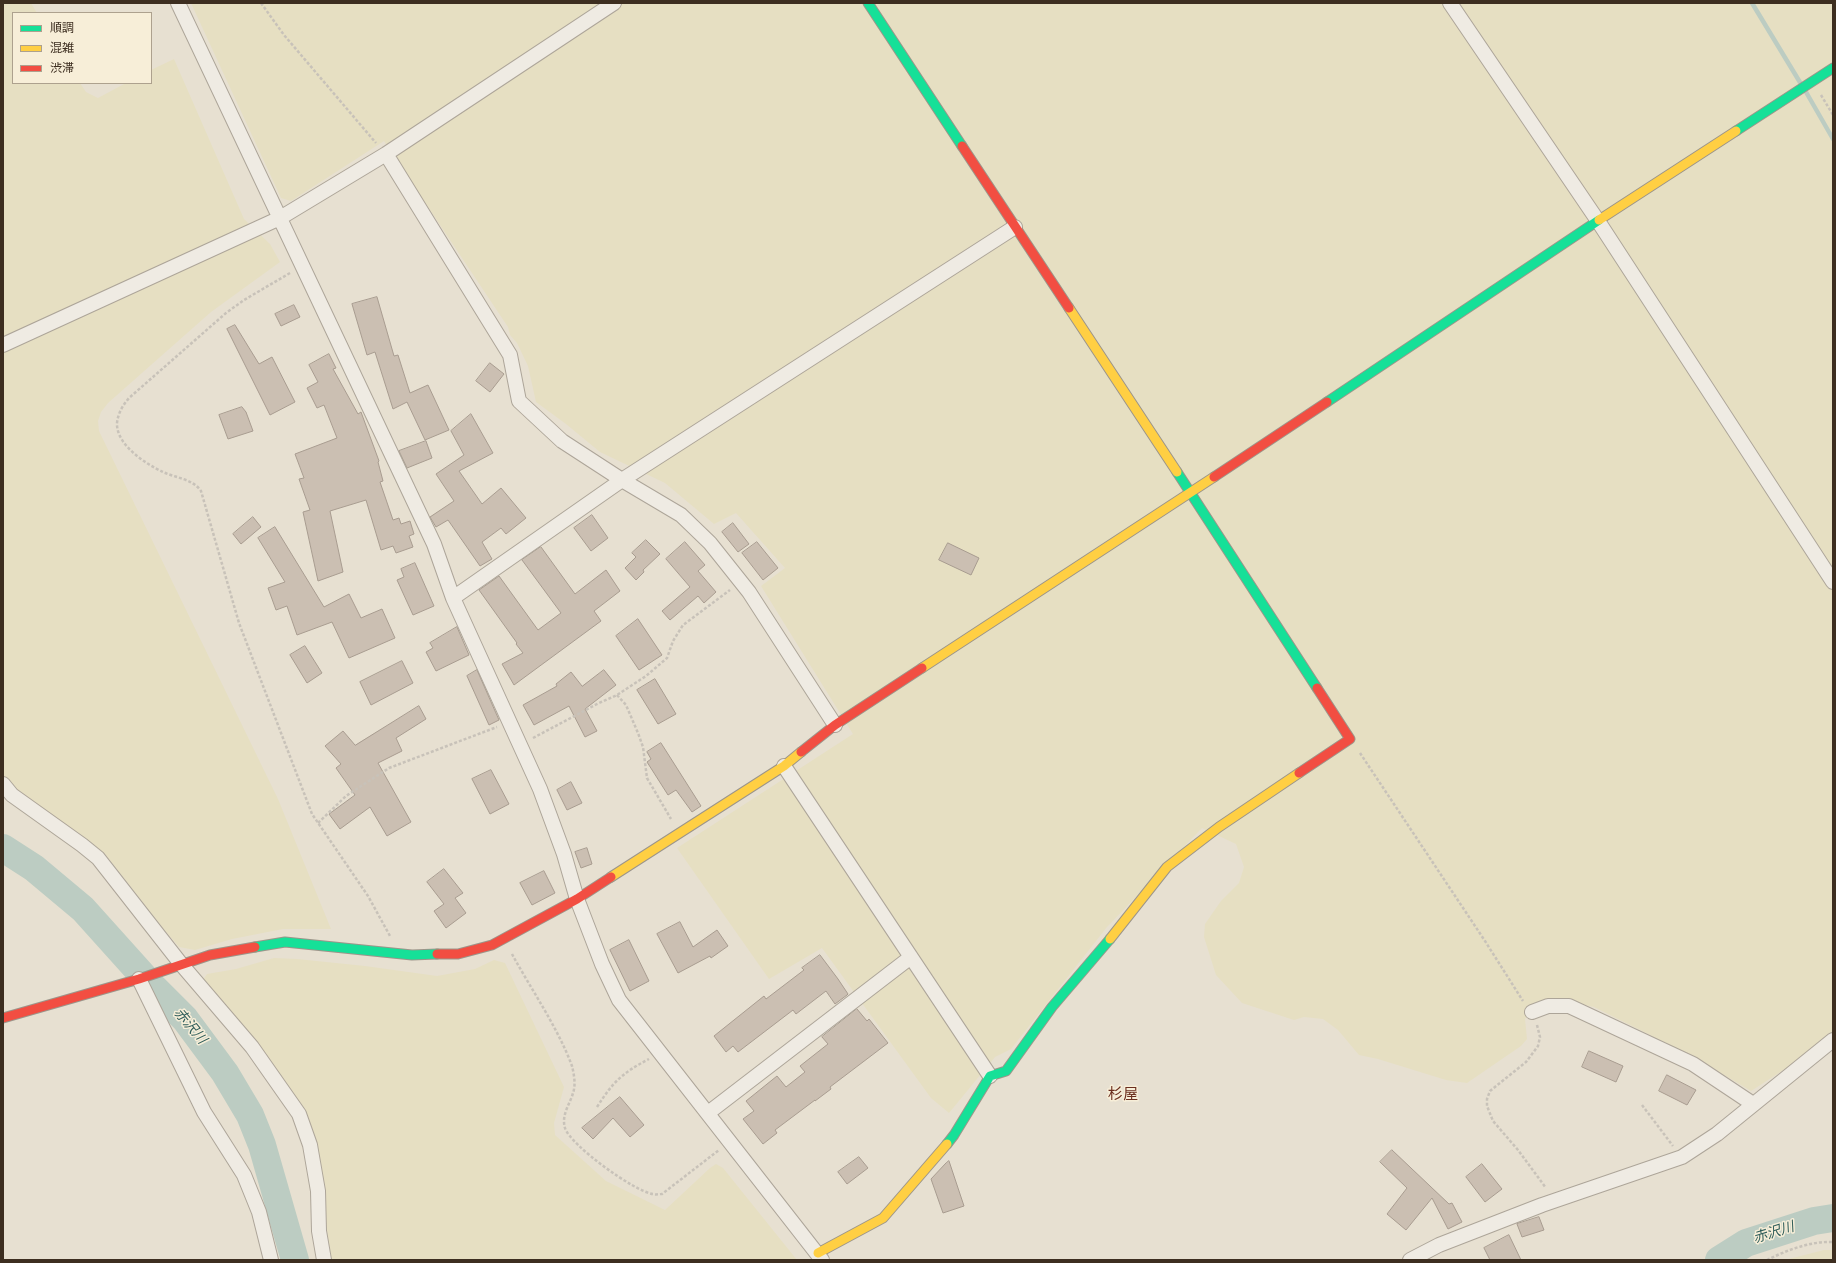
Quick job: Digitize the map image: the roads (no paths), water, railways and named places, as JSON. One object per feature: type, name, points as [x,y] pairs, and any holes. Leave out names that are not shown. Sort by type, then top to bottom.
[{"type":"street","points":[[178,3],[434,544],[453,598],[540,789],[564,854],[577,899],[602,964],[619,1000],[731,1141],[820,1257],[883,1218],[954,1135],[990,1076],[1006,1071],[1052,1007],[1130,916],[1167,868],[1219,827],[1350,739],[1191,493],[868,3]]},
{"type":"street","points":[[3,345],[280,218],[386,154],[614,3]]},
{"type":"street","points":[[1450,3],[1598,221],[1833,582]]},
{"type":"street","points":[[3,1018],[139,979],[210,955],[285,942],[412,955],[458,954],[492,945],[577,899],[784,766],[835,725],[1191,493],[1598,221],[1833,68]]},
{"type":"street","points":[[386,154],[510,355],[518,401],[562,441],[622,480],[682,515],[710,543],[750,592],[835,725]]},
{"type":"street","points":[[453,598],[622,480],[1015,227]]},
{"type":"street","points":[[784,766],[990,1076]]},
{"type":"street","points":[[3,784],[12,795],[98,858],[176,966],[252,1047],[299,1114],[310,1145],[318,1191],[319,1231],[324,1260]]},
{"type":"street","points":[[708,1113],[911,957]]},
{"type":"street","points":[[139,979],[204,1112],[244,1175],[259,1212],[271,1260]]},
{"type":"street","points":[[1532,1012],[1548,1006],[1569,1006],[1693,1064],[1753,1104]]},
{"type":"street","points":[[1410,1260],[1439,1245],[1554,1200],[1682,1157],[1717,1134],[1833,1040]]},
{"type":"waterway","points":[[1752,3],[1801,84]]},
{"type":"waterway","points":[[1806,92],[1833,139]]},
{"type":"waterway","name":"赤沢川","points":[[3,848],[34,868],[83,909],[154,988],[185,1019],[225,1073],[250,1115],[262,1145],[295,1260]]},
{"type":"waterway","name":"赤沢川","points":[[1719,1260],[1746,1243],[1814,1221],[1833,1218]]},
{"type":"district","name":"杉屋","points":[[1123,1096]]}]
